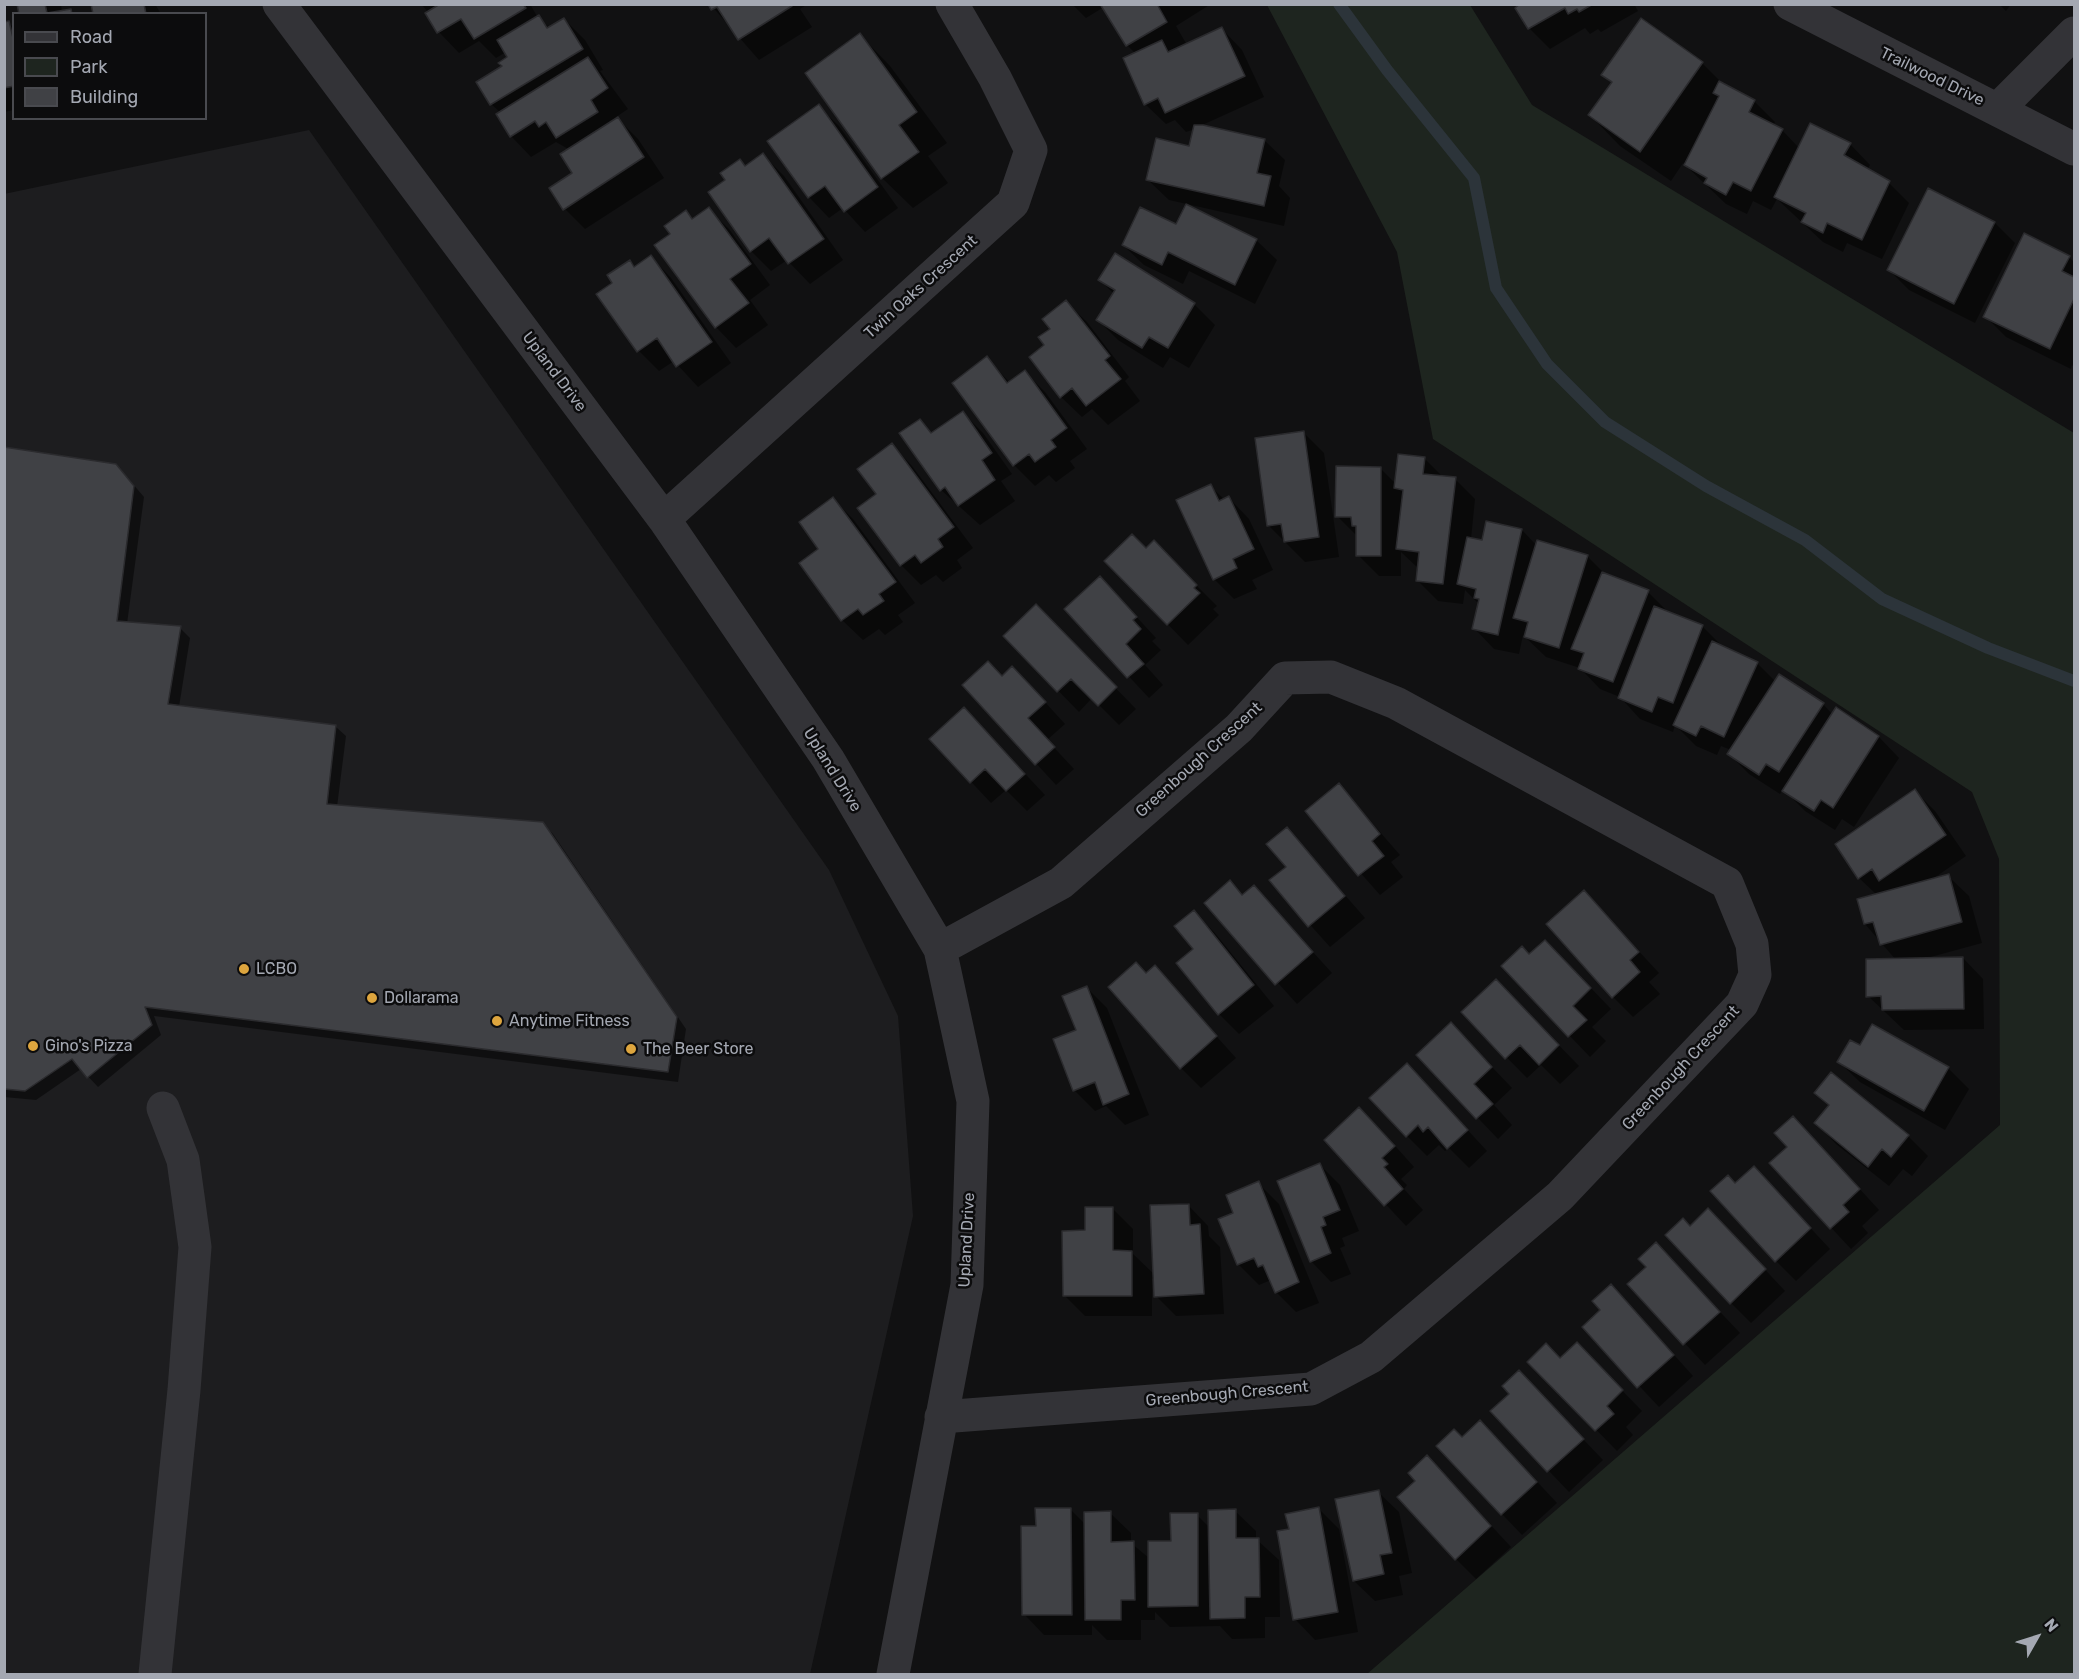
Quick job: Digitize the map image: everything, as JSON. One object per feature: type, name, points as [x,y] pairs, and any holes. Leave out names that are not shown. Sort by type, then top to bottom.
[{"type":"street","name":"Upland Drive","points":[[279,4],[664,519],[828,759],[940,949],[973,1101],[967,1285],[893,1674]]},
{"type":"street","name":"Twin Oaks Crescent","points":[[664,519],[1013,203],[1031,150],[995,78],[952,4]]},
{"type":"street","name":"Trailwood Drive","points":[[1790,4],[2074,149]]},
{"type":"street","points":[[1998,109],[2074,33]]},
{"type":"street","name":"Greenbough Crescent","points":[[940,949],[1061,883],[1239,728],[1285,678],[1331,677],[1396,703],[1727,883],[1752,944],[1755,975],[1742,1004],[1560,1197],[1371,1357],[1311,1389],[941,1417]]},
{"type":"street","points":[[155,1674],[184,1390],[195,1247],[183,1160],[163,1108]]},
{"type":"shaded area","points":[[309,130],[829,870],[898,1016],[913,1216],[810,1674],[5,1674],[4,194]]},
{"type":"green space","points":[[1267,5],[1470,5],[1532,105],[2074,433],[2074,1674],[1367,1674],[2000,1125],[1999,859],[1972,792],[1433,439],[1397,252]]},
{"type":"building","points":[[17,4],[45,4],[47,12],[19,12]]},
{"type":"building","points":[[91,4],[144,4],[146,12],[93,12]]},
{"type":"building","points":[[440,4],[523,4],[526,8],[474,39],[461,19],[437,33],[425,13]]},
{"type":"building","points":[[708,4],[791,4],[792,6],[738,40],[717,7],[711,10]]},
{"type":"building","points":[[1100,4],[1157,4],[1167,22],[1126,46]]},
{"type":"building","points":[[1520,4],[1593,4],[1579,12],[1577,9],[1568,14],[1565,8],[1528,29],[1515,8]]},
{"type":"building","points":[[71,9],[72,12],[53,12]]},
{"type":"building","points":[[539,15],[547,28],[564,18],[583,49],[490,105],[476,82],[502,66],[498,63],[507,57],[497,40]]},
{"type":"building","points":[[1641,18],[1703,62],[1640,152],[1588,115],[1612,82],[1601,75]]},
{"type":"building","points":[[9,21],[12,34],[12,86],[4,88],[4,22]]},
{"type":"building","points":[[1222,27],[1245,76],[1165,113],[1158,98],[1144,105],[1123,58],[1162,40],[1168,52]]},
{"type":"building","points":[[860,33],[917,112],[899,125],[919,152],[881,179],[805,73]]},
{"type":"building","points":[[588,57],[608,88],[591,100],[598,112],[556,138],[546,122],[539,127],[535,121],[510,137],[496,114]]},
{"type":"building","points":[[1719,81],[1755,100],[1749,112],[1783,129],[1751,191],[1733,182],[1726,195],[1704,183],[1707,178],[1684,165],[1719,96],[1713,93]]},
{"type":"building","points":[[819,104],[878,187],[844,212],[825,186],[808,198],[767,141]]},
{"type":"building","points":[[618,117],[644,157],[563,210],[549,188],[572,173],[560,154]]},
{"type":"building","points":[[1810,123],[1851,143],[1844,155],[1890,181],[1862,240],[1827,223],[1823,233],[1801,222],[1806,213],[1774,197]]},
{"type":"building","points":[[1194,125],[1265,139],[1257,173],[1271,176],[1264,206],[1146,180],[1156,138],[1189,146]]},
{"type":"building","points":[[763,153],[824,239],[788,264],[769,238],[750,252],[708,192],[725,180],[720,173],[740,159],[745,166]]},
{"type":"building","points":[[1928,188],[1995,222],[1954,304],[1887,270]]},
{"type":"building","points":[[1186,204],[1257,239],[1235,285],[1168,252],[1162,265],[1122,245],[1140,207],[1176,224]]},
{"type":"building","points":[[709,207],[751,264],[730,279],[749,303],[715,328],[654,245],[670,234],[664,226],[686,210],[692,219]]},
{"type":"building","points":[[2024,233],[2070,256],[2062,271],[2074,277],[2074,299],[2050,349],[1983,317]]},
{"type":"building","points":[[1115,253],[1195,303],[1168,348],[1149,337],[1142,348],[1096,320],[1115,290],[1098,280]]},
{"type":"building","points":[[651,255],[712,342],[676,367],[657,338],[637,352],[596,294],[612,283],[607,275],[630,260],[634,267]]},
{"type":"building","points":[[1066,300],[1110,356],[1105,360],[1121,379],[1086,406],[1072,388],[1060,398],[1029,357],[1044,345],[1038,337],[1050,329],[1042,319]]},
{"type":"building","points":[[987,356],[1007,383],[1025,370],[1067,428],[1051,440],[1056,447],[1035,462],[1029,454],[1013,466],[952,383]]},
{"type":"building","points":[[963,411],[992,453],[982,460],[995,480],[958,506],[945,487],[940,491],[899,433],[920,419],[931,433]]},
{"type":"building","points":[[1304,431],[1319,537],[1284,542],[1281,524],[1267,526],[1255,438]]},
{"type":"building","points":[[892,443],[954,527],[938,539],[943,547],[921,563],[915,555],[900,566],[857,508],[876,494],[857,469]]},
{"type":"building","points":[[4,447],[116,464],[134,486],[117,621],[181,626],[168,704],[336,725],[327,804],[543,822],[677,1017],[668,1072],[145,1007],[152,1025],[87,1078],[72,1059],[25,1091],[4,1089]]},
{"type":"building","points":[[1398,454],[1425,457],[1423,474],[1456,477],[1443,584],[1416,581],[1419,552],[1396,549],[1403,490],[1394,488]]},
{"type":"building","points":[[1336,466],[1381,467],[1381,556],[1356,556],[1356,526],[1352,526],[1351,517],[1335,517]]},
{"type":"building","points":[[1211,484],[1219,501],[1229,496],[1254,549],[1233,559],[1237,568],[1213,580],[1176,500]]},
{"type":"building","points":[[833,497],[896,582],[879,594],[884,601],[863,615],[858,609],[841,621],[799,563],[818,549],[799,522]]},
{"type":"building","points":[[1486,521],[1522,529],[1498,635],[1472,629],[1479,599],[1474,598],[1476,589],[1457,584],[1467,537],[1482,540]]},
{"type":"building","points":[[1132,534],[1146,548],[1154,540],[1197,585],[1194,588],[1200,593],[1167,625],[1104,561]]},
{"type":"building","points":[[1537,540],[1588,555],[1559,648],[1524,637],[1528,622],[1513,618]]},
{"type":"building","points":[[1602,572],[1649,590],[1613,682],[1578,669],[1584,653],[1571,649]]},
{"type":"building","points":[[1100,576],[1137,617],[1133,620],[1141,629],[1126,644],[1144,664],[1127,678],[1064,609]]},
{"type":"building","points":[[1036,604],[1117,687],[1098,706],[1071,679],[1057,692],[1003,636]]},
{"type":"building","points":[[1654,606],[1703,625],[1673,703],[1658,697],[1652,712],[1618,698]]},
{"type":"building","points":[[1712,641],[1758,662],[1724,737],[1701,726],[1696,736],[1673,725]]},
{"type":"building","points":[[988,661],[1002,676],[1012,666],[1046,702],[1028,718],[1055,747],[1035,765],[962,685]]},
{"type":"building","points":[[1779,674],[1824,703],[1779,772],[1766,764],[1759,775],[1727,754]]},
{"type":"building","points":[[964,707],[1025,774],[1006,791],[985,769],[970,783],[929,739]]},
{"type":"building","points":[[1836,707],[1879,736],[1833,808],[1821,800],[1814,811],[1782,791]]},
{"type":"building","points":[[1339,783],[1380,834],[1372,841],[1384,856],[1358,876],[1305,811]]},
{"type":"building","points":[[1915,789],[1946,835],[1879,881],[1872,869],[1858,879],[1835,844]]},
{"type":"building","points":[[1287,827],[1345,896],[1308,927],[1269,880],[1286,867],[1266,844]]},
{"type":"building","points":[[1949,874],[1962,922],[1880,945],[1873,922],[1864,924],[1857,899]]},
{"type":"building","points":[[1230,880],[1242,895],[1254,885],[1313,952],[1275,985],[1204,903]]},
{"type":"building","points":[[1584,890],[1639,952],[1630,960],[1640,972],[1612,998],[1546,924]]},
{"type":"building","points":[[1194,910],[1254,985],[1218,1015],[1176,963],[1193,949],[1174,926]]},
{"type":"building","points":[[1545,940],[1591,988],[1573,1006],[1587,1020],[1568,1037],[1501,966],[1522,946],[1529,954]]},
{"type":"building","points":[[1963,957],[1964,1009],[1882,1010],[1881,996],[1866,997],[1866,959]]},
{"type":"building","points":[[1136,962],[1146,973],[1155,965],[1217,1036],[1180,1069],[1108,987]]},
{"type":"building","points":[[1496,979],[1559,1045],[1539,1065],[1520,1045],[1505,1059],[1461,1012]]},
{"type":"building","points":[[1087,986],[1129,1094],[1103,1105],[1095,1082],[1073,1091],[1053,1039],[1076,1030],[1062,996]]},
{"type":"building","points":[[1451,1022],[1492,1067],[1474,1084],[1493,1104],[1476,1119],[1416,1055]]},
{"type":"building","points":[[1872,1024],[1949,1067],[1924,1111],[1837,1062],[1850,1040],[1860,1045]]},
{"type":"building","points":[[1407,1063],[1468,1130],[1447,1149],[1428,1127],[1423,1132],[1418,1125],[1406,1137],[1369,1098]]},
{"type":"building","points":[[1831,1072],[1909,1135],[1891,1157],[1882,1149],[1868,1167],[1814,1123],[1829,1105],[1814,1093]]},
{"type":"building","points":[[1359,1107],[1395,1146],[1382,1158],[1388,1164],[1384,1167],[1403,1189],[1384,1206],[1324,1140]]},
{"type":"building","points":[[1793,1116],[1860,1189],[1843,1205],[1849,1212],[1830,1229],[1769,1163],[1787,1147],[1774,1133]]},
{"type":"building","points":[[1320,1163],[1340,1210],[1323,1217],[1326,1225],[1321,1227],[1331,1253],[1310,1262],[1277,1181]]},
{"type":"building","points":[[1754,1166],[1811,1228],[1775,1262],[1710,1191],[1728,1175],[1735,1183]]},
{"type":"building","points":[[1259,1181],[1299,1282],[1275,1293],[1263,1265],[1258,1267],[1254,1258],[1237,1265],[1218,1219],[1233,1213],[1226,1195]]},
{"type":"building","points":[[1189,1204],[1190,1225],[1200,1224],[1204,1294],[1154,1297],[1150,1205]]},
{"type":"building","points":[[1085,1207],[1113,1207],[1113,1250],[1132,1251],[1132,1296],[1063,1296],[1062,1231],[1085,1230]]},
{"type":"building","points":[[1708,1208],[1766,1269],[1730,1304],[1665,1235],[1683,1218],[1690,1226]]},
{"type":"building","points":[[1656,1242],[1720,1312],[1683,1345],[1627,1284],[1646,1267],[1638,1259]]},
{"type":"building","points":[[1611,1284],[1674,1355],[1637,1388],[1582,1327],[1600,1310],[1592,1301]]},
{"type":"building","points":[[1577,1342],[1623,1390],[1607,1406],[1614,1414],[1595,1431],[1527,1362],[1546,1343],[1560,1358]]},
{"type":"building","points":[[1519,1370],[1584,1439],[1547,1472],[1490,1411],[1509,1394],[1502,1386]]},
{"type":"building","points":[[1480,1420],[1537,1482],[1501,1515],[1436,1446],[1454,1429],[1462,1437]]},
{"type":"building","points":[[1427,1455],[1491,1526],[1455,1560],[1397,1497],[1415,1481],[1408,1473]]},
{"type":"building","points":[[1379,1490],[1392,1553],[1380,1555],[1384,1574],[1353,1581],[1335,1499]]},
{"type":"building","points":[[1319,1507],[1338,1612],[1293,1620],[1277,1531],[1289,1529],[1285,1514]]},
{"type":"building","points":[[1035,1508],[1071,1508],[1072,1615],[1022,1615],[1021,1526],[1036,1526]]},
{"type":"building","points":[[1236,1509],[1236,1538],[1259,1538],[1260,1597],[1245,1597],[1245,1618],[1210,1619],[1208,1510]]},
{"type":"building","points":[[1111,1511],[1111,1542],[1134,1541],[1135,1600],[1121,1600],[1121,1620],[1085,1620],[1084,1512]]},
{"type":"building","points":[[1170,1513],[1198,1513],[1198,1606],[1148,1607],[1148,1541],[1171,1541]]},
{"type":"waterway","points":[[1339,4],[1387,70],[1474,178],[1496,288],[1547,364],[1605,422],[1706,486],[1805,540],[1882,599],[1988,648],[2074,681]]},
{"type":"place","name":"LCBO","points":[[244,969]]},
{"type":"place","name":"Dollarama","points":[[372,998]]},
{"type":"place","name":"Anytime Fitness","points":[[497,1021]]},
{"type":"place","name":"Gino's Pizza","points":[[33,1046]]},
{"type":"place","name":"The Beer Store","points":[[631,1049]]}]
